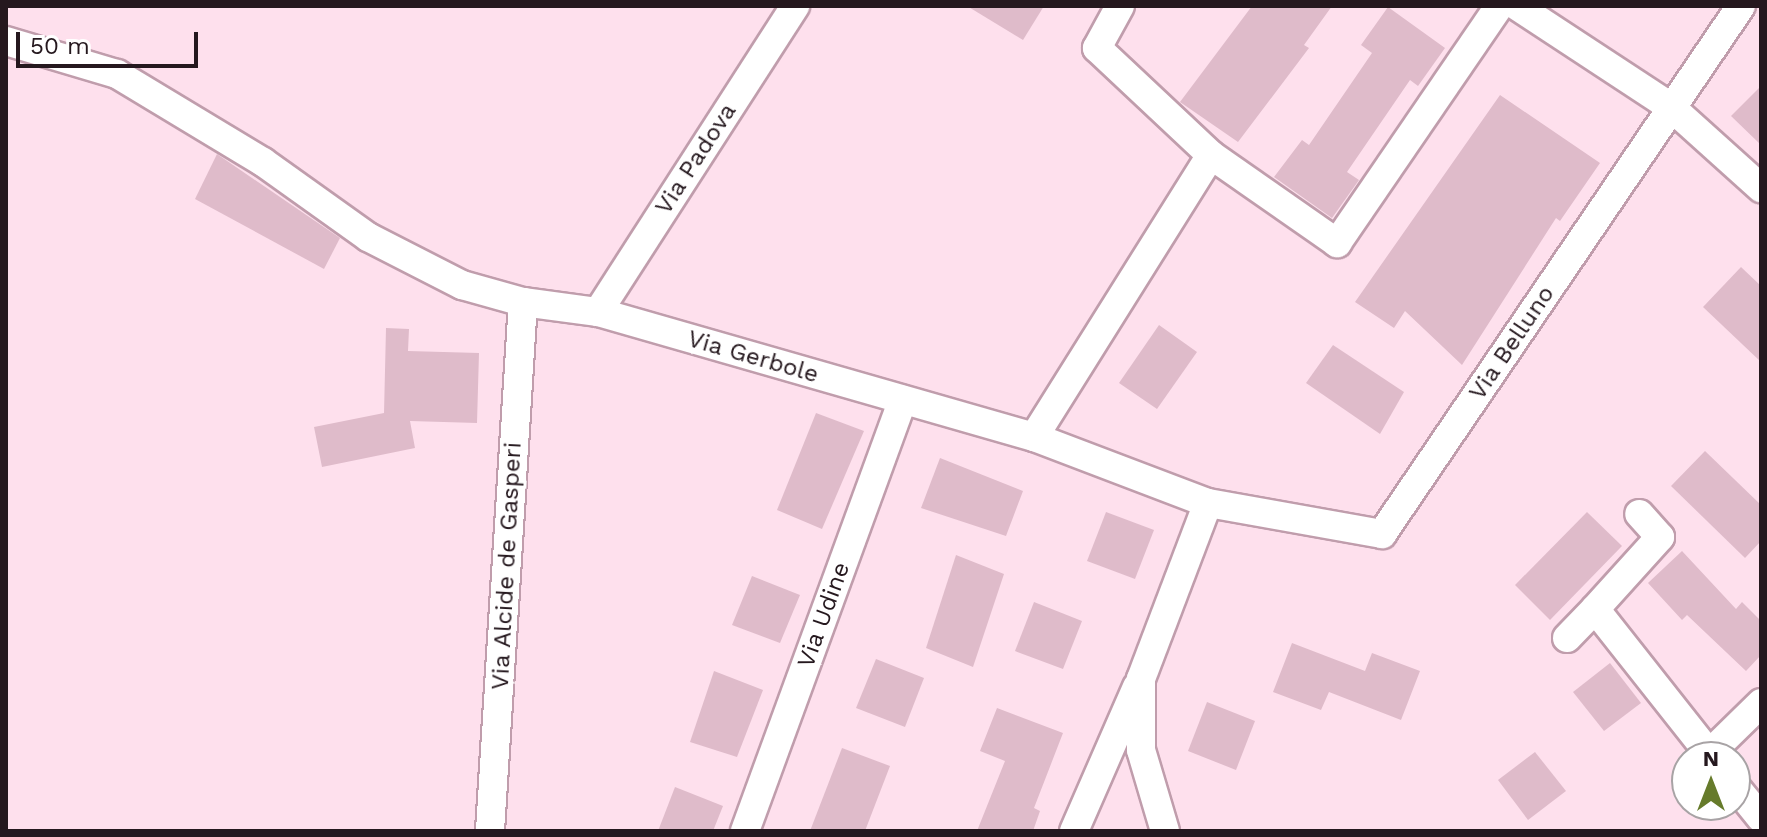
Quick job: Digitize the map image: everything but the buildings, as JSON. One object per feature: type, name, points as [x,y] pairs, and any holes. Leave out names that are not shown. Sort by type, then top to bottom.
[{"type":"street","name":"Via Padova","points":[[598,312],[795,6]]},
{"type":"street","points":[[1120,6],[1097,48],[1211,155],[1337,243],[1499,6]]},
{"type":"street","points":[[1517,6],[1672,108],[1761,188]]},
{"type":"street","name":"Via Belluno","points":[[1208,503],[1382,534],[1741,6]]},
{"type":"street","name":"Via Gerbole","points":[[6,41],[117,74],[434,275],[523,302],[598,312],[1034,437],[1208,503]]},
{"type":"street","points":[[1034,437],[1211,155]]},
{"type":"street","name":"Via Alcide de Gasperi","points":[[490,831],[523,302]]},
{"type":"street","name":"Via Udine","points":[[745,831],[903,400]]},
{"type":"street","points":[[1074,831],[1141,679],[1208,503]]},
{"type":"street","points":[[1567,638],[1660,537],[1639,514]]},
{"type":"street","points":[[1595,609],[1699,741]]},
{"type":"street","points":[[1141,679],[1141,750],[1165,831]]},
{"type":"street","points":[[1725,741],[1761,703]]}]
